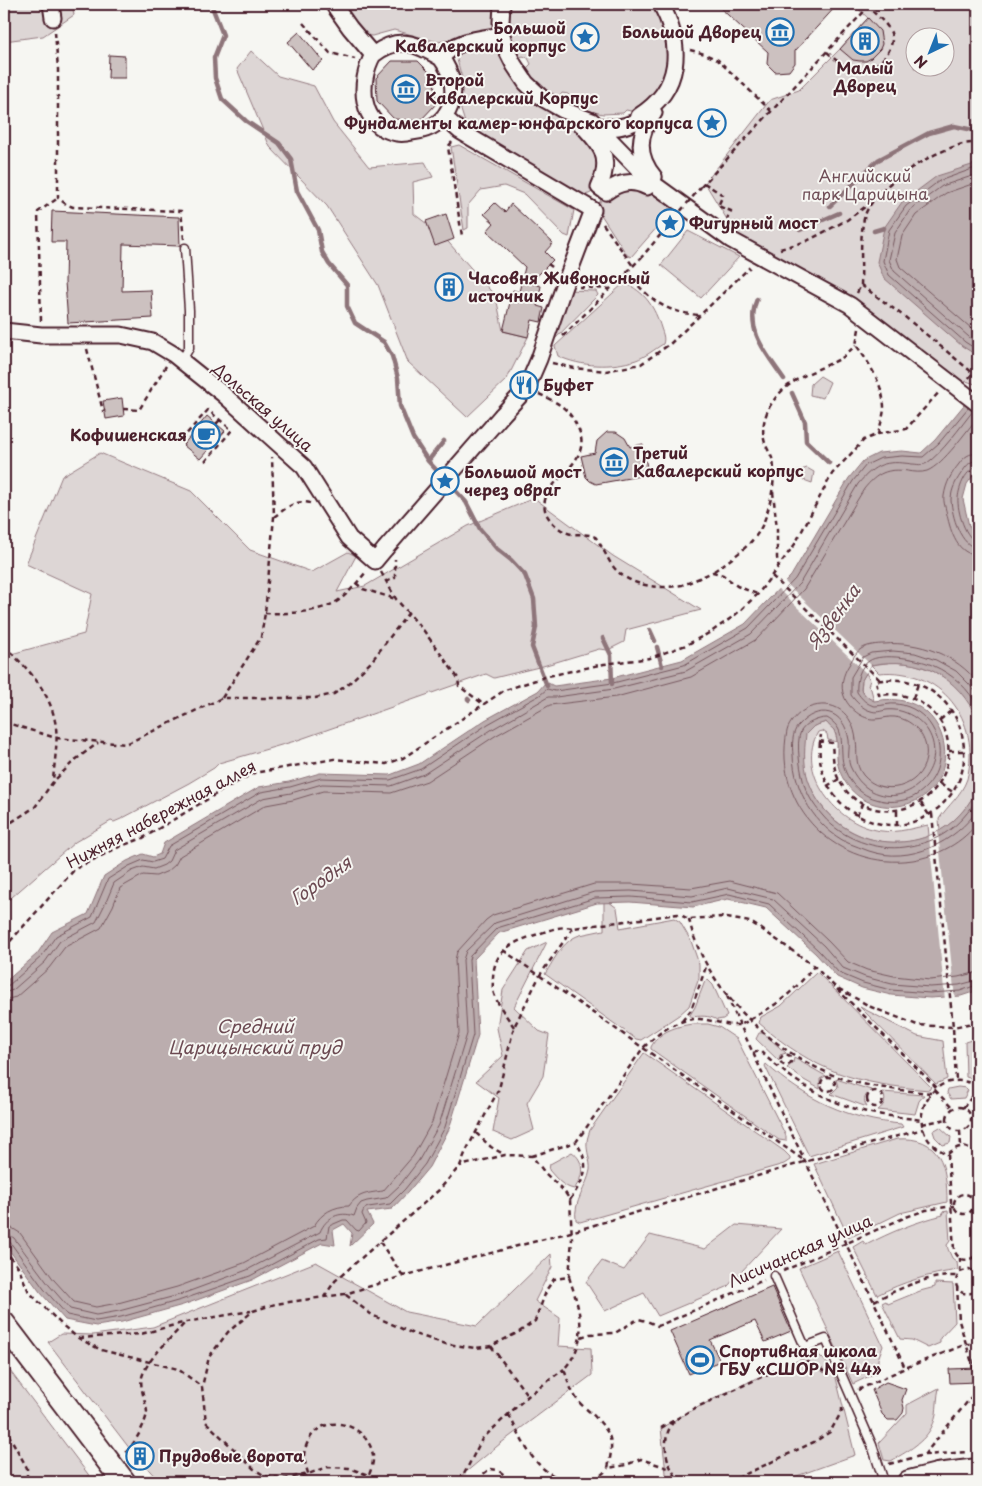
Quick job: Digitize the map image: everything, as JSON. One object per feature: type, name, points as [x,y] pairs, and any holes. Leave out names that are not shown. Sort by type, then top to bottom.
[{"type":"main road","points":[[4,1324],[124,1482]]},
{"type":"main road","points":[[909,1482],[937,1475],[974,1461]]},
{"type":"street","points":[[333,4],[371,59]]},
{"type":"street","points":[[502,4],[502,35],[510,57],[526,83],[542,98],[563,110],[595,124],[651,182],[731,240],[850,306],[959,385],[978,404]]},
{"type":"street","points":[[371,566],[526,389],[591,208],[603,190],[634,121],[647,111],[662,95],[671,79],[675,64],[676,46],[667,15],[661,4]]},
{"type":"street","points":[[441,58],[454,46],[468,41],[502,35]]},
{"type":"street","points":[[400,42],[419,46],[441,58],[452,77],[454,90],[452,103],[444,117],[432,126],[418,132],[397,134],[382,127],[369,114],[364,100],[363,85],[371,59],[383,47],[400,42]]},
{"type":"street","points":[[654,113],[643,129],[641,144],[646,167],[654,177],[647,188],[641,184],[627,182],[616,185],[606,192],[599,187],[604,176],[606,163],[603,152],[597,140],[580,123],[595,124],[634,121],[654,113]]},
{"type":"street","points":[[444,117],[460,131],[591,208]]},
{"type":"street","name":"Дольская улица","points":[[4,331],[41,335],[121,334],[153,342],[177,357],[223,394],[304,467],[330,509],[371,566]]},
{"type":"lane","points":[[177,357],[189,348],[189,310],[184,248]]},
{"type":"lane","points":[[774,1276],[805,1347],[826,1339],[872,1445],[884,1482]]},
{"type":"path","points":[[558,340],[633,266],[704,184],[871,4]]},
{"type":"path","points":[[827,52],[850,69],[861,71],[878,64],[887,54],[892,42],[892,35],[888,27],[868,7]]},
{"type":"path","points":[[52,11],[58,68],[58,198]]},
{"type":"path","points":[[303,23],[330,53],[371,59]]},
{"type":"path","points":[[676,46],[705,54],[718,60],[771,111]]},
{"type":"path","points":[[460,131],[448,147],[462,236]]},
{"type":"path","points":[[538,359],[574,368],[606,371],[641,364],[670,344],[729,285],[771,252],[808,241],[847,220],[924,159],[960,145],[978,143]]},
{"type":"path","points":[[704,184],[723,194],[718,206],[731,211],[725,223]]},
{"type":"path","points":[[58,198],[73,207],[181,211],[184,248]]},
{"type":"path","points":[[41,335],[38,212],[58,198]]},
{"type":"path","points":[[850,306],[861,285],[862,226],[873,201]]},
{"type":"path","points":[[591,208],[633,266]]},
{"type":"path","points":[[626,273],[660,305],[682,314],[700,315]]},
{"type":"path","points":[[714,572],[723,575],[738,586],[758,594],[795,544],[832,474],[864,440],[878,434],[906,429],[973,373],[906,317],[861,285]]},
{"type":"path","points":[[564,286],[610,289]]},
{"type":"path","points":[[779,568],[776,558],[774,470],[772,458],[765,442],[765,420],[769,408],[779,392],[806,374],[840,359],[856,345],[862,315]]},
{"type":"path","points":[[83,334],[102,411],[105,410]]},
{"type":"path","points":[[856,345],[881,388],[884,408],[878,434]]},
{"type":"path","points":[[123,409],[139,410],[177,357]]},
{"type":"path","points":[[4,377],[4,392]]},
{"type":"path","points":[[526,389],[556,402],[572,414],[581,435],[579,453],[570,468],[550,489],[544,508],[551,521],[570,534],[592,535],[598,539],[604,554],[616,571],[628,580],[662,587],[683,584],[714,572],[740,553],[756,537],[762,525],[773,490]]},
{"type":"path","points":[[181,440],[208,410],[232,430],[205,462]]},
{"type":"path","points":[[216,424],[220,420]]},
{"type":"path","points":[[222,698],[261,637],[274,517],[269,435]]},
{"type":"path","points":[[274,517],[292,504],[306,502],[330,509]]},
{"type":"path","points":[[265,613],[296,614],[332,604],[356,583],[371,566],[386,582],[396,599],[424,630],[458,678],[459,686],[484,704]]},
{"type":"path","points":[[772,576],[880,680]]},
{"type":"path","points":[[386,582],[395,578]]},
{"type":"path","points":[[356,583],[363,589],[396,599]]},
{"type":"path","name":"Нижняя набережная аллея","points":[[4,948],[75,869],[119,847],[143,838],[254,773],[262,770],[334,759],[386,764],[403,758],[505,690],[548,676],[604,664],[650,658],[686,646],[726,622],[758,594]]},
{"type":"path","points":[[4,722],[56,738],[126,744],[222,698],[314,698],[334,694],[347,685],[371,662],[409,612]]},
{"type":"path","points":[[4,646],[25,666],[49,700],[55,721],[56,738],[53,782]]},
{"type":"path","points":[[820,741],[832,743],[833,762],[838,779],[849,793],[862,804],[879,810],[896,811],[909,808],[921,802],[932,794],[940,784],[947,768],[949,751],[947,735],[940,720],[928,707],[902,694],[878,694],[876,681],[906,680],[918,684],[937,695],[952,710],[963,736],[964,765],[960,779],[953,792],[931,814],[914,822],[897,825],[870,822],[857,816],[835,798],[827,786],[821,772],[819,757],[820,741],[821,735]]},
{"type":"path","points":[[913,698],[918,684]]},
{"type":"path","points":[[940,720],[952,710]]},
{"type":"path","points":[[4,827],[35,807],[53,782],[75,760],[99,742]]},
{"type":"path","points":[[949,751],[965,751]]},
{"type":"path","points":[[827,786],[838,779]]},
{"type":"path","points":[[940,784],[953,792]]},
{"type":"path","points":[[921,802],[931,814],[934,834],[953,1027],[956,1080]]},
{"type":"path","points":[[857,816],[862,804]]},
{"type":"path","points":[[896,811],[897,825]]},
{"type":"path","points":[[514,1027],[497,1001],[493,988],[494,968],[499,955],[521,940],[562,926],[573,928],[678,914],[689,919],[721,917],[750,922],[814,966],[936,1089],[953,1109]]},
{"type":"path","points":[[689,919],[692,932],[707,964],[726,996],[804,1161],[906,1368]]},
{"type":"path","points":[[324,1296],[335,1281],[439,1190],[460,1166],[499,1089],[514,1027],[540,975],[573,928]]},
{"type":"path","points":[[504,950],[804,1161]]},
{"type":"path","points":[[681,1022],[690,1010],[707,964]]},
{"type":"path","points":[[460,1166],[505,1154],[532,1156],[576,1142],[643,1048],[654,1036],[669,1026],[700,1019],[739,1025],[773,1007],[786,997],[800,984],[814,966]]},
{"type":"path","points":[[834,986],[871,1007],[917,1025],[953,1027],[978,1022]]},
{"type":"path","points":[[726,996],[790,1053],[831,1076],[877,1089],[931,1093]]},
{"type":"path","points":[[753,1054],[760,1051],[780,1069],[808,1088],[848,1106],[873,1113],[921,1120]]},
{"type":"path","points":[[783,1064],[788,1065],[791,1063],[790,1053]]},
{"type":"path","points":[[780,1069],[783,1064],[781,1062],[782,1056],[790,1053]]},
{"type":"path","points":[[825,1091],[832,1090],[835,1087],[835,1082],[831,1076]]},
{"type":"path","points":[[825,1091],[822,1088],[821,1082],[831,1076]]},
{"type":"path","points":[[948,1154],[931,1144],[923,1129],[921,1120],[922,1108],[931,1093],[944,1084],[956,1080],[978,1086],[963,1108]]},
{"type":"path","points":[[877,1089],[884,1099],[880,1107],[874,1108],[868,1103],[867,1098],[869,1093],[877,1089]]},
{"type":"path","points":[[823,1095],[825,1091]]},
{"type":"path","points":[[873,1113],[874,1108]]},
{"type":"path","points":[[963,1108],[968,1112],[970,1118],[967,1128],[956,1131],[949,1126],[948,1115],[953,1109],[963,1108]]},
{"type":"path","points":[[970,1118],[978,1119]]},
{"type":"path","points":[[922,1124],[947,1119]]},
{"type":"path","points":[[78,1338],[141,1334],[186,1322],[253,1311],[275,1304],[345,1294],[402,1276],[572,1232],[804,1161],[923,1129]]},
{"type":"path","points":[[960,1131],[960,1146]]},
{"type":"path","points":[[476,1133],[491,1147],[505,1154]]},
{"type":"path","points":[[570,1200],[581,1182],[586,1168],[582,1152],[576,1142]]},
{"type":"path","points":[[948,1154],[960,1146],[974,1152]]},
{"type":"path","points":[[974,1152],[978,1150]]},
{"type":"path","points":[[974,1152],[978,1228]]},
{"type":"path","points":[[948,1154],[953,1248],[960,1258],[968,1260],[975,1257],[978,1253]]},
{"type":"path","points":[[460,1482],[482,1439],[528,1396],[570,1363],[582,1337],[577,1303],[569,1277],[572,1232],[570,1200],[532,1156]]},
{"type":"path","name":"Лисичанская улица","points":[[962,1194],[970,1196],[976,1204],[972,1210],[964,1214],[959,1213],[952,1206],[956,1197],[962,1194]]},
{"type":"path","name":"Лисичанская улица","points":[[582,1337],[590,1334],[615,1332],[638,1319],[658,1326],[906,1217],[926,1210],[952,1206]]},
{"type":"path","points":[[380,1242],[402,1276]]},
{"type":"path","points":[[4,1249],[18,1267],[29,1292],[78,1338],[101,1350],[178,1369],[202,1387]]},
{"type":"path","points":[[924,1455],[978,1391],[973,1366],[959,1321],[957,1286],[957,1276],[960,1272],[968,1269],[977,1272],[975,1257]]},
{"type":"path","points":[[960,1258],[960,1272]]},
{"type":"path","points":[[874,1301],[913,1283],[944,1276],[957,1276]]},
{"type":"path","points":[[345,1294],[372,1315],[411,1333],[446,1344],[476,1348],[491,1346],[519,1332],[535,1321],[547,1289],[554,1279],[569,1277]]},
{"type":"path","points":[[957,1286],[962,1292],[967,1294],[972,1294],[978,1290]]},
{"type":"path","points":[[253,1311],[228,1332],[209,1357],[202,1387],[206,1422],[254,1469],[265,1476],[285,1479],[328,1467],[348,1468],[368,1475],[371,1482]]},
{"type":"path","points":[[126,1452],[139,1434],[147,1414],[141,1379],[149,1362],[186,1322]]},
{"type":"path","points":[[850,1394],[906,1368],[967,1344],[978,1345],[973,1366]]},
{"type":"path","points":[[491,1346],[528,1396]]},
{"type":"path","points":[[661,1428],[692,1410],[802,1359]]},
{"type":"path","points":[[787,1365],[803,1360],[818,1366],[831,1376]]},
{"type":"path","points":[[509,1415],[531,1457],[550,1474],[567,1481],[586,1481],[601,1477],[608,1468],[613,1448],[610,1435],[597,1418],[580,1404],[571,1391],[564,1369]]},
{"type":"path","points":[[730,1482],[814,1442],[830,1432],[842,1411],[842,1398]]},
{"type":"path","points":[[681,1482],[671,1469],[666,1455],[666,1442],[673,1422],[692,1410]]},
{"type":"path","points":[[311,1482],[304,1454],[307,1443],[314,1431],[327,1424],[338,1423],[353,1428],[369,1441],[374,1458],[366,1482]]},
{"type":"path","points":[[4,1426],[28,1468],[28,1482]]},
{"type":"path","points":[[894,1464],[924,1455],[974,1461]]},
{"type":"path","points":[[608,1468],[626,1465],[641,1459],[671,1469]]},
{"type":"path","points":[[481,1482],[482,1475],[490,1469],[498,1470],[513,1482]]},
{"type":"green space","points":[[4,4],[72,4],[74,15],[43,36],[4,41]]},
{"type":"green space","points":[[351,4],[495,4],[495,22],[490,30],[478,35],[438,42],[394,30],[372,36],[362,35],[349,14]]},
{"type":"green space","points":[[507,4],[653,4],[660,18],[667,47],[668,59],[664,78],[651,95],[631,111],[626,110],[623,113],[603,114],[569,106],[571,99],[568,94],[562,93],[557,100],[542,90],[524,71],[531,64],[528,58],[523,56],[516,59],[510,45]]},
{"type":"green space","name":"Английский парк Царицына","points":[[853,4],[978,4],[978,385],[966,381],[960,389],[737,236],[705,183],[770,100],[799,90],[868,18]]},
{"type":"green space","points":[[492,43],[498,47],[538,102],[553,113],[572,122],[580,123],[603,152],[594,191],[582,195],[466,126],[461,110],[462,78],[456,56],[459,51],[467,46]]},
{"type":"green space","points":[[251,51],[278,76],[314,86],[333,122],[369,167],[425,162],[433,177],[413,182],[414,214],[443,236],[496,297],[503,331],[528,337],[507,379],[467,417],[408,362],[378,285],[327,206],[270,147],[237,69]]},
{"type":"green space","points":[[459,145],[574,210],[569,237],[564,235],[524,194],[504,186],[481,190],[468,205],[468,228],[464,230],[451,147]]},
{"type":"green space","points":[[647,187],[674,209],[665,211],[666,217],[631,257],[627,255],[598,210],[601,198],[606,192]]},
{"type":"green space","points":[[688,231],[739,257],[701,298],[661,265]]},
{"type":"green space","points":[[624,283],[643,295],[652,307],[663,334],[663,344],[639,359],[627,363],[607,365],[586,364],[558,356],[555,346]]},
{"type":"green space","points":[[566,290],[596,291],[598,295],[552,342]]},
{"type":"green space","points":[[820,376],[830,382],[823,398],[810,395],[811,384]]},
{"type":"green space","points":[[100,453],[191,491],[250,550],[312,572],[348,552],[356,556],[337,592],[365,586],[468,526],[534,498],[613,556],[701,610],[626,630],[624,642],[608,650],[599,649],[494,678],[486,674],[295,741],[219,763],[189,783],[121,819],[114,822],[111,821],[75,842],[4,904],[4,656],[84,634],[92,594],[26,564],[62,476]]},
{"type":"green space","points":[[807,468],[814,472],[812,483],[801,479],[795,472]]},
{"type":"green space","points":[[894,662],[913,664],[931,670],[949,680],[971,705],[978,721],[978,785],[972,799],[963,811],[940,831],[939,819],[958,795],[967,779],[970,757],[968,736],[962,718],[951,701],[938,688],[921,679],[901,673],[879,673],[871,665]]},
{"type":"green space","points":[[866,673],[870,680],[868,686],[871,689],[874,701],[861,690],[862,680]]},
{"type":"green space","points":[[826,722],[834,730],[838,742],[828,740],[827,734],[823,731],[818,732],[812,747],[812,762],[815,777],[822,791],[832,804],[858,824],[872,829],[879,831],[907,830],[928,825],[929,836],[909,841],[889,842],[870,839],[852,831],[835,820],[822,806],[811,789],[805,769],[804,747],[805,734],[814,726]]},
{"type":"green space","points":[[604,898],[617,908],[620,928],[674,918],[680,922],[691,941],[699,964],[699,978],[689,1006],[679,1015],[641,1040],[636,1039],[545,974],[569,941],[580,935],[604,930]]},
{"type":"green space","points":[[547,942],[514,1007],[539,1031],[549,1035],[543,1076],[527,1103],[534,1130],[512,1140],[493,1132],[499,1098],[476,1081],[503,1056],[497,1028],[503,990],[528,951]]},
{"type":"green space","points":[[817,972],[931,1087],[929,1090],[880,1084],[838,1073],[799,1053],[779,1040],[759,1023],[761,1017],[781,1006]]},
{"type":"green space","points":[[708,980],[713,985],[727,1016],[723,1019],[717,1020],[704,1016],[690,1017],[705,981]]},
{"type":"green space","points":[[860,1007],[917,1036],[943,1041],[947,1079],[936,1084]]},
{"type":"green space","points":[[693,1024],[708,1024],[719,1027],[737,1039],[786,1136],[786,1141],[779,1140],[651,1049],[654,1042],[669,1030]]},
{"type":"green space","points":[[759,1033],[763,1033],[786,1053],[780,1055],[779,1061],[756,1039]]},
{"type":"green space","points":[[978,1038],[978,1078],[976,1080],[966,1077],[965,1042]]},
{"type":"green space","points":[[644,1053],[784,1151],[790,1157],[790,1160],[784,1164],[580,1222],[576,1220],[576,1207],[590,1170],[587,1139],[590,1130]]},
{"type":"green space","points":[[794,1058],[826,1076],[820,1079],[820,1089],[787,1068],[793,1063]]},
{"type":"green space","points":[[766,1064],[796,1088],[829,1106],[864,1118],[901,1124],[903,1127],[809,1156],[765,1066]]},
{"type":"green space","points":[[836,1079],[871,1090],[865,1098],[867,1107],[831,1094],[838,1087]]},
{"type":"green space","points":[[958,1087],[968,1090],[964,1098],[951,1099],[947,1093],[948,1089]]},
{"type":"green space","points":[[882,1092],[924,1095],[919,1101],[915,1114],[878,1110],[885,1102]]},
{"type":"green space","points":[[940,1127],[951,1137],[950,1143],[943,1145],[935,1137],[933,1131]]},
{"type":"green space","points":[[897,1139],[912,1139],[932,1148],[943,1165],[947,1202],[900,1213],[849,1238],[814,1164]]},
{"type":"green space","points":[[572,1152],[579,1160],[582,1169],[580,1179],[574,1189],[563,1184],[549,1170],[550,1164]]},
{"type":"green space","points":[[948,1211],[950,1241],[947,1245],[952,1258],[957,1262],[958,1270],[916,1279],[877,1295],[853,1247],[863,1241],[866,1245],[903,1228],[943,1215],[942,1212]]},
{"type":"green space","points":[[736,1225],[781,1229],[727,1287],[658,1316],[644,1293],[605,1311],[586,1282],[602,1261],[624,1270],[650,1235],[705,1249]]},
{"type":"green space","points":[[838,1251],[883,1346],[878,1359],[878,1372],[853,1384],[799,1268]]},
{"type":"green space","points":[[551,1254],[552,1267],[535,1301],[560,1318],[558,1346],[591,1348],[592,1375],[501,1443],[454,1482],[160,1482],[130,1449],[48,1342],[61,1334],[93,1335],[153,1327],[316,1262],[406,1312],[477,1326]]},
{"type":"green space","points":[[935,1283],[953,1284],[955,1322],[940,1338],[940,1343],[928,1348],[912,1340],[900,1339],[882,1303],[886,1301],[888,1304],[935,1287]]},
{"type":"green space","points":[[817,1353],[834,1370],[855,1455],[780,1482],[667,1482],[661,1428],[737,1388]]},
{"type":"green space","points":[[4,1363],[94,1482],[4,1482]]},
{"type":"green space","points":[[939,1388],[936,1415],[930,1431],[906,1452],[891,1461],[884,1460],[879,1443],[907,1413],[907,1405]]},
{"type":"water","points":[[978,163],[978,368],[974,364],[973,353],[962,346],[884,278],[877,262],[884,228],[902,202],[937,176]]},
{"type":"water","name":"Средний Царицынский пруд","points":[[978,388],[978,469],[967,484],[963,499],[969,526],[978,539],[978,721],[970,705],[960,692],[935,672],[921,666],[905,663],[871,665],[862,680],[861,690],[867,697],[874,701],[901,700],[922,709],[936,724],[944,743],[944,764],[936,783],[921,798],[898,806],[882,806],[862,799],[853,792],[842,777],[837,759],[836,735],[826,722],[814,726],[806,734],[805,768],[808,781],[821,806],[836,821],[853,832],[872,839],[893,842],[914,840],[934,834],[952,822],[970,801],[978,785],[978,992],[961,996],[930,998],[891,995],[862,988],[837,977],[816,954],[766,908],[728,899],[693,907],[630,902],[597,903],[499,933],[474,959],[478,1035],[449,1129],[429,1167],[392,1209],[367,1212],[373,1224],[350,1246],[352,1233],[344,1224],[333,1230],[335,1245],[322,1243],[252,1280],[183,1305],[122,1322],[96,1326],[65,1320],[40,1292],[4,1243],[4,983],[37,954],[52,932],[88,914],[104,876],[127,861],[143,854],[153,857],[160,854],[164,843],[259,787],[289,782],[320,773],[390,775],[419,764],[485,720],[538,691],[546,682],[554,686],[612,678],[682,660],[745,624],[791,576],[849,478],[863,461],[879,453],[902,451],[921,453],[935,440]]},
{"type":"pier","points":[[783,580],[871,665],[866,673],[777,588]]},
{"type":"pier","points":[[938,832],[955,999],[945,1000],[929,836]]},
{"type":"building","name":"Большой Дворец","points":[[716,4],[838,4],[795,51],[795,63],[789,71],[775,72],[767,64],[768,52]]},
{"type":"building","name":"Малый Дворец","points":[[868,18],[880,31],[882,44],[880,49],[866,61],[853,60],[840,49]]},
{"type":"building","points":[[299,32],[323,61],[312,70],[288,42]]},
{"type":"building","points":[[109,55],[125,56],[125,78],[108,78]]},
{"type":"building","name":"Второй Кавалерский Корпус","points":[[392,61],[418,61],[434,77],[436,104],[420,121],[394,119],[377,101],[376,78]]},
{"type":"building","points":[[495,203],[505,212],[511,204],[553,243],[545,252],[553,260],[530,283],[541,286],[537,306],[544,308],[541,322],[532,320],[528,337],[503,331],[513,290],[519,292],[525,267],[487,231],[494,223],[484,214]]},
{"type":"building","points":[[52,211],[179,217],[180,246],[123,244],[122,291],[151,290],[153,318],[68,323],[65,282],[66,242],[51,242]]},
{"type":"building","points":[[446,214],[454,239],[435,246],[426,221]]},
{"type":"building","points":[[122,398],[124,416],[106,419],[103,401]]},
{"type":"building","points":[[207,416],[225,431],[200,459],[183,445]]},
{"type":"building","name":"Третий Кавалерский корпус","points":[[607,432],[616,432],[625,438],[630,447],[643,444],[647,468],[640,476],[596,484],[586,477],[581,456],[595,453],[597,441]]},
{"type":"building","points":[[772,1287],[791,1331],[765,1342],[755,1321],[710,1340],[720,1361],[689,1374],[670,1331]]},
{"type":"building","points":[[978,1368],[978,1382],[950,1383],[949,1369]]},
{"type":"building","points":[[886,1382],[906,1389],[902,1400],[903,1413],[897,1420],[888,1420],[882,1414],[872,1390]]},
{"type":"waterway","points":[[211,4],[223,35],[214,58],[215,78],[222,99],[246,121],[279,143],[291,159],[297,191],[318,230],[322,252],[329,264],[347,285],[347,306],[355,323],[384,342],[392,356],[398,378],[400,406],[413,438],[428,461],[466,502],[480,529],[497,549],[525,575],[534,599],[536,627],[532,647],[547,686]]},
{"type":"waterway","points":[[830,206],[878,160],[929,133],[954,126],[978,131]]},
{"type":"waterway","points":[[800,230],[839,213]]},
{"type":"waterway","points":[[874,231],[884,228]]},
{"type":"waterway","points":[[757,299],[753,321],[755,331],[765,351],[784,379]]},
{"type":"waterway","points":[[792,393],[805,422],[806,441],[829,463]]},
{"type":"waterway","points":[[428,461],[444,441]]},
{"type":"waterway","points":[[650,630],[655,641]]},
{"type":"waterway","points":[[603,638],[611,655],[612,684]]},
{"type":"waterway","points":[[657,647],[662,666]]},
{"type":"place","name":"Большой Дворец","points":[[780,32]]},
{"type":"place","name":"Большой Кавалерский корпус","points":[[585,37]]},
{"type":"place","name":"Малый Дворец","points":[[865,41]]},
{"type":"place","name":"Второй Кавалерский Корпус","points":[[406,89]]},
{"type":"place","name":"Фундаменты камер-юнфарского корпуса","points":[[712,123]]},
{"type":"place","name":"Фигурный мост","points":[[670,223]]},
{"type":"place","name":"Часовня Живоносный источник","points":[[449,287]]},
{"type":"place","name":"Буфет","points":[[524,385]]},
{"type":"place","name":"Кофишенская","points":[[206,435]]},
{"type":"place","name":"Третий Кавалерский корпус","points":[[614,462]]},
{"type":"place","name":"Большой мост через овраг","points":[[445,481]]},
{"type":"place","name":"Спортивная школа ГБУ «СШОР № 44»","points":[[700,1360]]},
{"type":"place","name":"Прудовые ворота","points":[[140,1456]]},
{"type":"water label","name":"Язвенка","points":[[834,617]]},
{"type":"water label","name":"Городня","points":[[321,881]]}]
